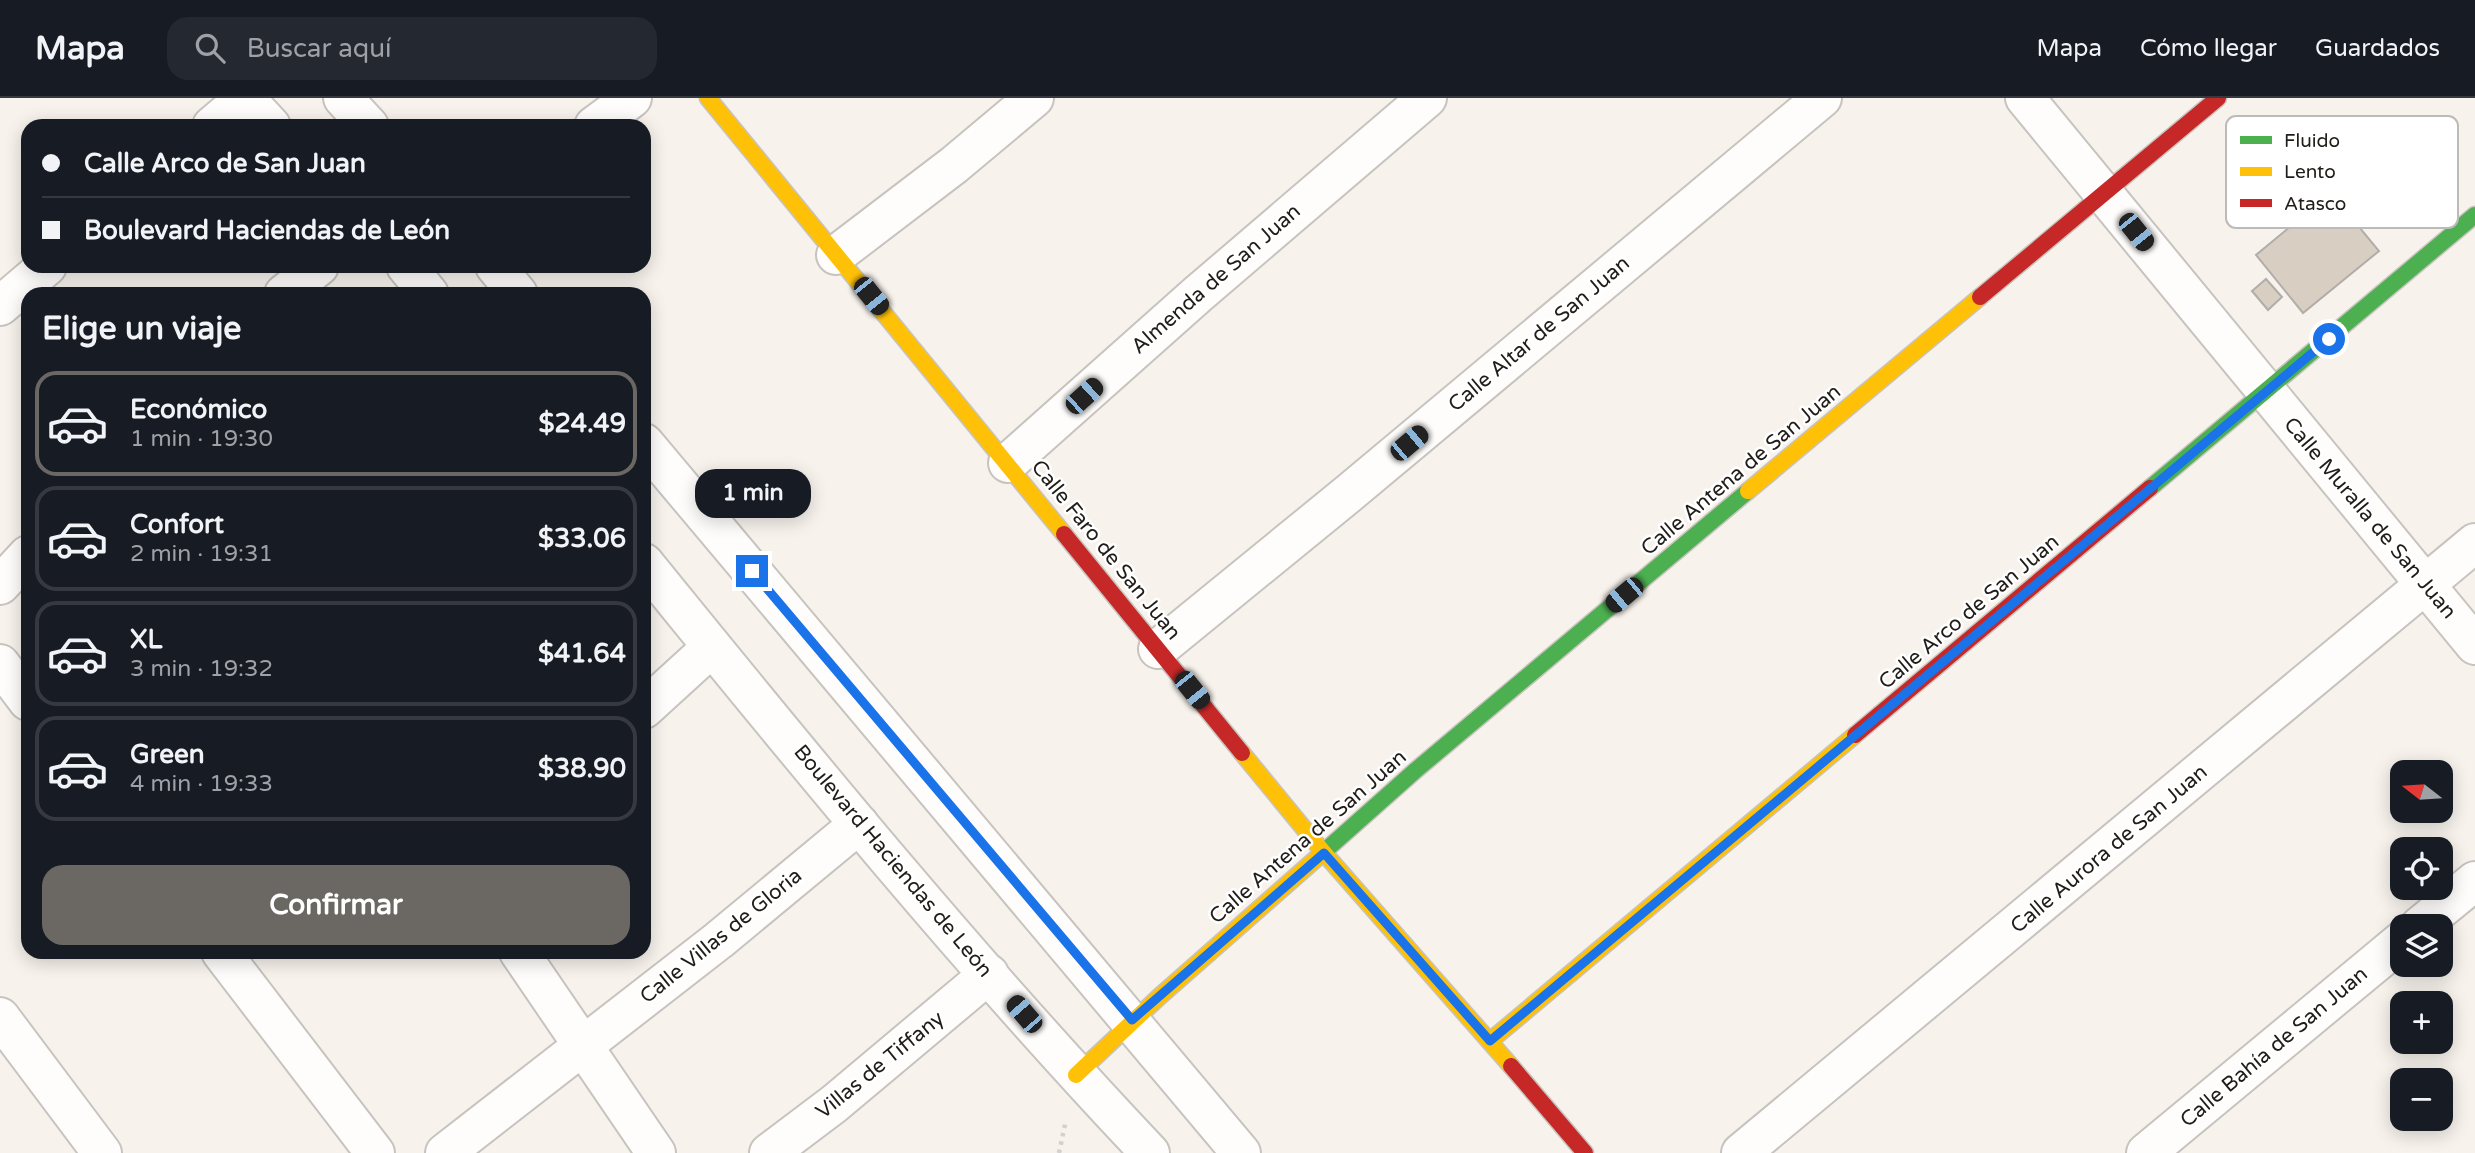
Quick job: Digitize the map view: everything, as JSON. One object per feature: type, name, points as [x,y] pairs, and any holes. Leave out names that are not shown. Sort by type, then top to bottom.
[{"type":"street","points":[[220,119],[245,98],[264,119]]},
{"type":"street","points":[[343,98],[362,119]]},
{"type":"street","points":[[604,119],[632,98]]},
{"type":"street","name":"Calle Faro de San Juan","points":[[708,98],[1324,853],[1585,1153]]},
{"type":"street","points":[[836,255],[954,165],[1034,98]]},
{"type":"street","name":"Almenda de San Juan","points":[[1008,463],[1198,294],[1427,98]]},
{"type":"street","name":"Calle Altar de San Juan","points":[[1158,649],[1822,98]]},
{"type":"street","name":"Calle Muralla de San Juan","points":[[2025,98],[2475,645]]},
{"type":"street","name":"Calle Antena de San Juan","points":[[1076,1075],[1132,1020],[1416,770],[2218,98]]},
{"type":"street","name":"Calle Arco de San Juan","points":[[1490,1041],[2475,215]]},
{"type":"street","points":[[22,287],[39,273]]},
{"type":"street","points":[[293,287],[310,273]]},
{"type":"street","points":[[412,273],[423,287]]},
{"type":"street","points":[[501,273],[512,287]]},
{"type":"street","points":[[0,306],[21,288]]},
{"type":"street","points":[[651,451],[1132,1020],[1241,1153]]},
{"type":"street","name":"Calle Aurora de San Juan","points":[[1741,1153],[2475,543]]},
{"type":"street","points":[[0,584],[21,562]]},
{"type":"street","name":"Boulevard Haciendas de León","points":[[651,572],[859,824],[1076,1075],[1150,1153]]},
{"type":"street","points":[[651,703],[712,647]]},
{"type":"street","points":[[0,664],[21,692]]},
{"type":"street","name":"Calle Villas de Gloria","points":[[445,1153],[719,940],[859,824]]},
{"type":"street","points":[[2435,914],[2475,881]]},
{"type":"street","name":"Calle Bahía de San Juan","points":[[2146,1153],[2390,951]]},
{"type":"street","points":[[226,959],[375,1153]]},
{"type":"street","points":[[524,959],[656,1153]]},
{"type":"street","name":"Villas de Tiffany","points":[[769,1153],[834,1104],[989,974]]},
{"type":"street","points":[[0,1017],[102,1153]]},
{"type":"building","points":[[2289,228],[2360,228],[2379,251],[2303,313],[2256,255]]},
{"type":"building","points":[[2266,279],[2282,297],[2268,310],[2252,291]]},
{"type":"traffic: fast","points":[[2150,488],[2475,215]]},
{"type":"traffic: fast","points":[[1318,857],[1416,770],[1748,491]]},
{"type":"traffic: slow","points":[[708,98],[1064,534]]},
{"type":"traffic: slow","points":[[1748,491],[1980,297]]},
{"type":"traffic: slow","points":[[1490,1041],[1855,735]]},
{"type":"traffic: slow","points":[[1242,753],[1324,853],[1511,1066]]},
{"type":"traffic: slow","points":[[1076,1075],[1159,997],[1318,857]]},
{"type":"traffic: jam","points":[[1980,297],[2218,98]]},
{"type":"traffic: jam","points":[[1855,735],[2150,488]]},
{"type":"traffic: jam","points":[[1064,534],[1242,753]]},
{"type":"traffic: jam","points":[[1511,1066],[1585,1153]]},
{"type":"route","points":[[752,571],[1132,1020],[1324,853],[1490,1041],[2329,339]]}]
